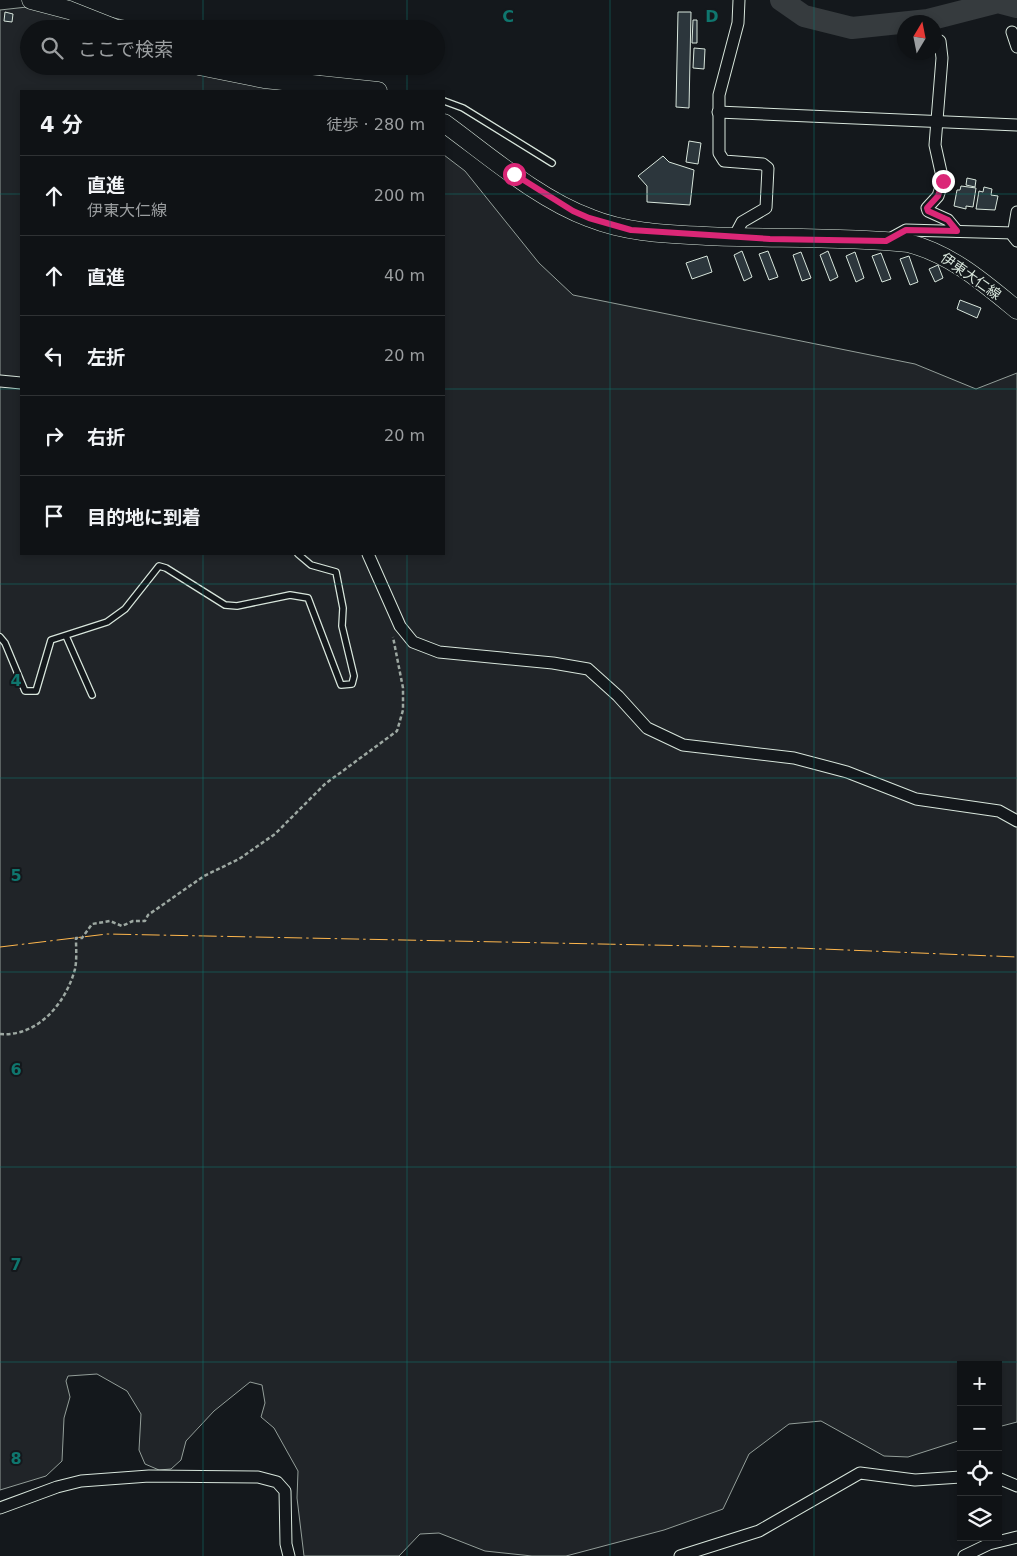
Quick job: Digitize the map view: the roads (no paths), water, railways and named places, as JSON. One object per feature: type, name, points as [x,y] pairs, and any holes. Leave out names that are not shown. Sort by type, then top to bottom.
[{"type":"main road","points":[[31,0],[69,10],[94,20]]},
{"type":"main road","points":[[244,75],[264,79],[368,90]]},
{"type":"main road","name":"伊東大仁線","points":[[445,124],[514,174],[557,202],[589,218],[631,230],[734,237],[886,241],[926,248],[943,255],[964,268],[1017,310]]},
{"type":"street","points":[[734,237],[742,222],[766,208],[768,168],[763,164],[728,162],[720,158],[718,112],[723,78],[738,23],[739,0]]},
{"type":"street","points":[[1012,32],[1017,47]]},
{"type":"street","points":[[942,60],[935,145],[943,181],[938,196],[927,208],[928,211],[948,220],[957,231]]},
{"type":"street","points":[[718,112],[1017,125]]},
{"type":"street","points":[[886,241],[906,230],[957,231],[1015,237],[1017,212]]},
{"type":"street","points":[[0,381],[20,383]]},
{"type":"street","points":[[368,555],[400,626],[413,642],[439,652],[553,663],[588,669],[618,696],[647,728],[683,745],[794,758],[847,772],[916,798],[999,811],[1017,821]]},
{"type":"street","points":[[680,1556],[759,1531],[860,1472],[915,1480],[957,1477]]},
{"type":"street","points":[[0,1508],[57,1487],[81,1481],[149,1476],[258,1477],[277,1482],[285,1491],[286,1544],[289,1556]]},
{"type":"street","points":[[1002,1480],[1017,1486]]},
{"type":"street","points":[[964,1556],[989,1544],[1017,1537]]},
{"type":"lane","points":[[445,101],[463,108],[552,163]]},
{"type":"lane","points":[[0,637],[5,643],[25,691],[36,691],[51,640],[108,622],[125,609],[159,566],[166,568],[225,605],[237,606],[290,595],[308,598],[340,685],[352,684],[354,676],[342,626],[343,608],[336,572],[311,565],[299,555]]},
{"type":"lane","points":[[66,636],[92,695]]},
{"type":"waterway","points":[[781,0],[804,16],[852,28],[928,20],[998,2],[1017,7]]}]
